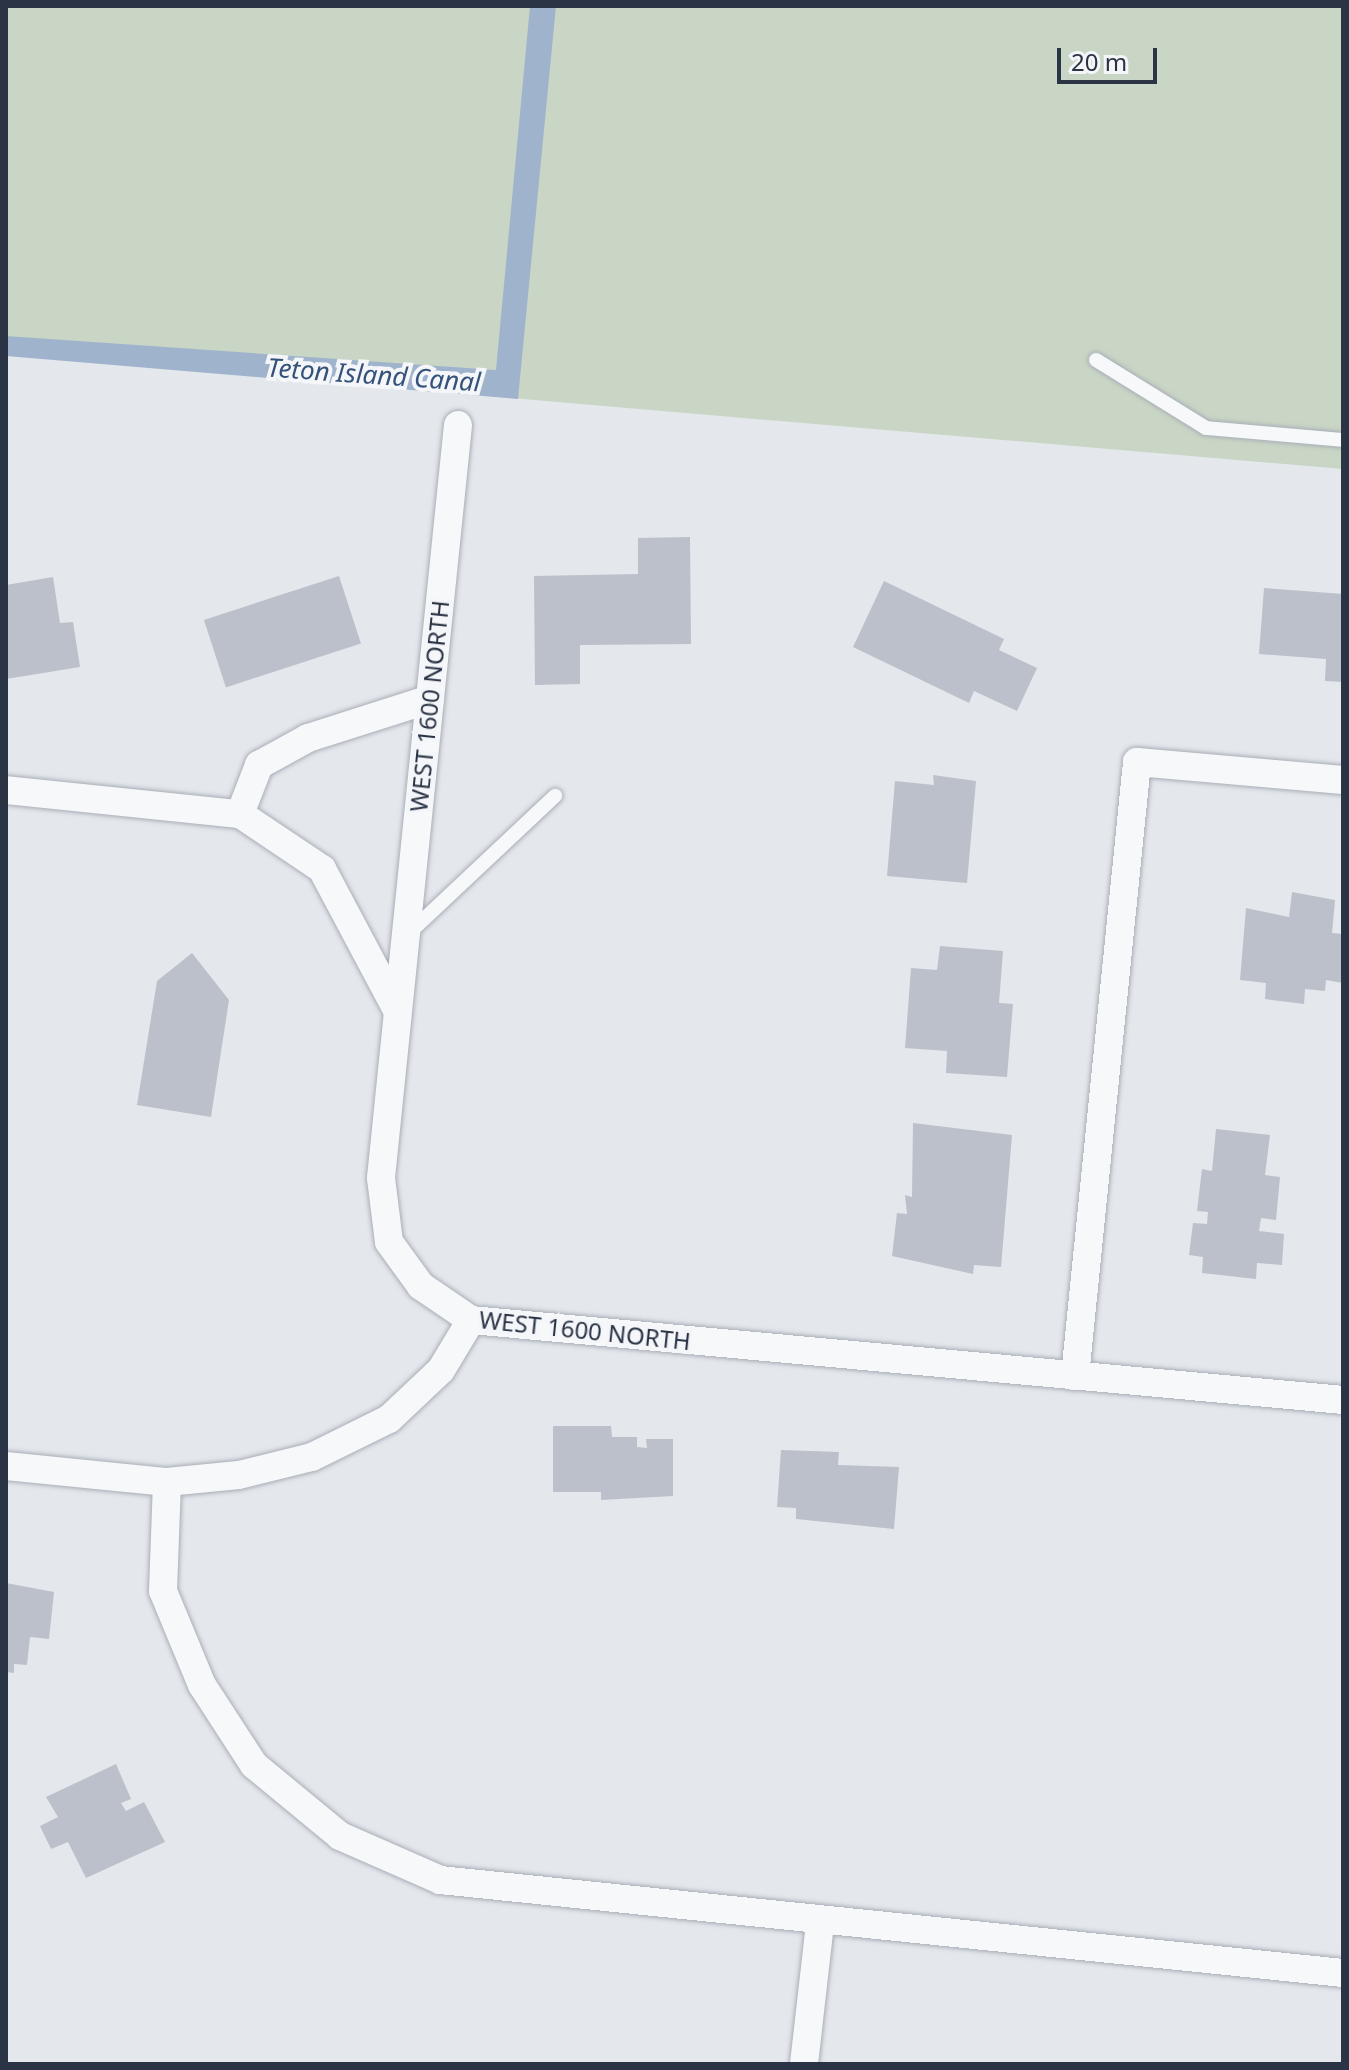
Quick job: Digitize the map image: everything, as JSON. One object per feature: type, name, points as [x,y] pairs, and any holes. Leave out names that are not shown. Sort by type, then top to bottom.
[{"type":"street","name":"WEST 1600 NORTH","points":[[458,425],[402,940],[381,1178],[389,1242],[421,1286],[471,1320],[1343,1400]]},
{"type":"street","points":[[240,814],[259,765],[308,738],[430,699]]},
{"type":"street","points":[[1075,1376],[1137,762],[1343,780]]},
{"type":"street","points":[[6,790],[240,814],[322,869],[396,1008]]},
{"type":"street","points":[[6,1466],[167,1482],[239,1475],[312,1457],[389,1419],[441,1370],[471,1320]]},
{"type":"street","points":[[167,1482],[163,1591],[202,1685],[254,1765],[340,1836],[440,1880],[820,1924],[1343,1973]]},
{"type":"street","points":[[804,2064],[820,1924]]},
{"type":"lane","points":[[1096,360],[1206,428],[1343,440]]},
{"type":"lane","points":[[402,940],[555,796]]},
{"type":"green space","points":[[6,6],[1343,6],[1343,469],[6,355]]},
{"type":"water","name":"Teton Island Canal","points":[[530,6],[556,6],[518,399],[6,356],[6,336],[496,370]]},
{"type":"building","points":[[690,537],[691,644],[580,645],[580,684],[535,685],[534,576],[638,574],[638,538]]},
{"type":"building","points":[[339,576],[361,644],[226,687],[204,620]]},
{"type":"building","points":[[53,577],[60,623],[73,622],[80,667],[6,679],[6,585]]},
{"type":"building","points":[[884,581],[1004,639],[999,650],[1037,668],[1017,711],[974,691],[969,703],[853,647]]},
{"type":"building","points":[[1264,588],[1343,594],[1343,682],[1325,681],[1326,659],[1259,654]]},
{"type":"building","points":[[933,775],[976,781],[967,883],[887,876],[895,781],[934,785]]},
{"type":"building","points":[[1292,892],[1335,900],[1332,933],[1343,934],[1343,983],[1326,980],[1325,991],[1305,989],[1304,1004],[1265,999],[1266,983],[1240,980],[1246,908],[1289,917]]},
{"type":"building","points":[[940,946],[1003,951],[999,1003],[1013,1004],[1007,1077],[946,1073],[947,1051],[905,1048],[911,968],[937,970]]},
{"type":"building","points":[[192,953],[229,1000],[211,1117],[137,1105],[157,981]]},
{"type":"building","points":[[913,1123],[1012,1135],[1001,1267],[974,1265],[973,1274],[892,1256],[897,1213],[907,1214],[905,1195],[912,1197]]},
{"type":"building","points":[[1216,1129],[1270,1135],[1265,1175],[1280,1177],[1276,1220],[1261,1218],[1259,1231],[1284,1234],[1282,1265],[1257,1263],[1256,1279],[1202,1273],[1203,1257],[1189,1255],[1193,1223],[1207,1224],[1208,1212],[1197,1211],[1202,1169],[1212,1171]]},
{"type":"building","points":[[553,1426],[611,1426],[612,1437],[637,1437],[637,1447],[647,1448],[646,1439],[673,1439],[673,1496],[601,1500],[601,1492],[553,1492]]},
{"type":"building","points":[[781,1450],[839,1452],[838,1465],[899,1467],[894,1529],[796,1519],[796,1508],[777,1507]]},
{"type":"building","points":[[6,1583],[54,1592],[49,1639],[30,1637],[27,1665],[14,1664],[14,1673],[6,1672]]},
{"type":"building","points":[[116,1764],[131,1799],[121,1803],[126,1811],[144,1802],[165,1842],[86,1878],[68,1842],[51,1849],[40,1826],[58,1817],[46,1797]]}]
